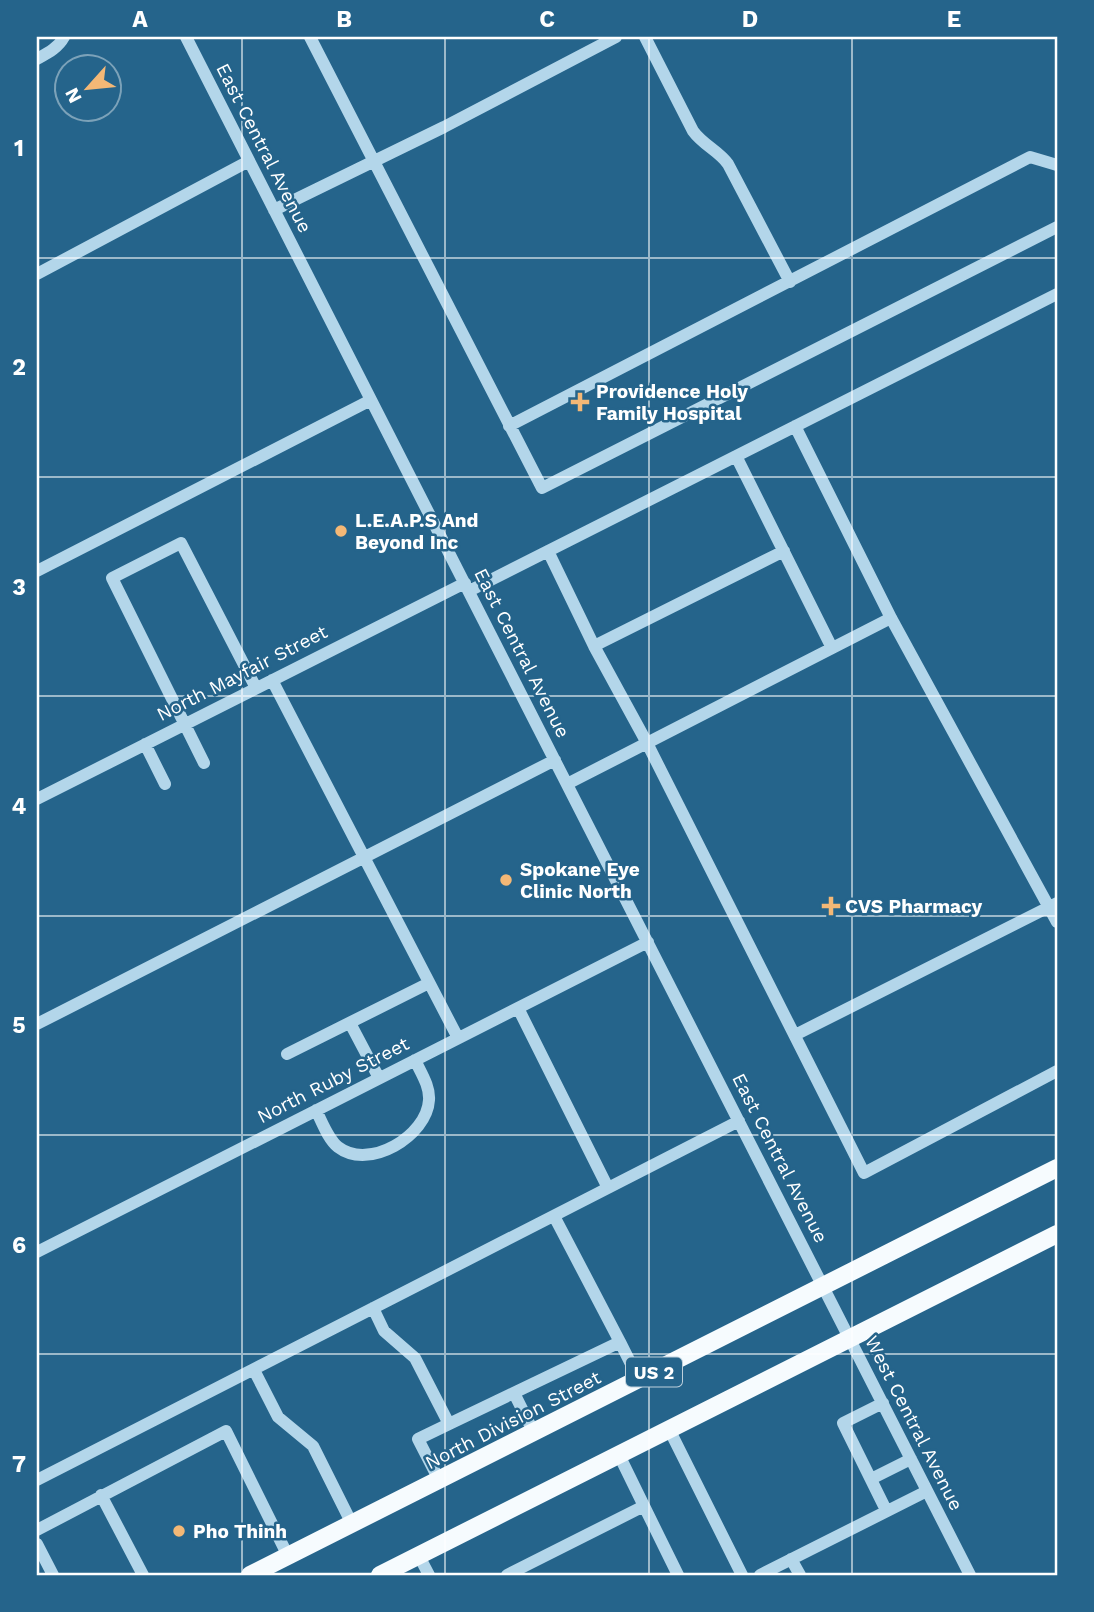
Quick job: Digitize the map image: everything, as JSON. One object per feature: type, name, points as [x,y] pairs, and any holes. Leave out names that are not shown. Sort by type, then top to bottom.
[{"type":"main road","name":"North Division Street","points":[[250,1575],[1057,1168]]},
{"type":"main road","points":[[380,1575],[1057,1234]]},
{"type":"street","points":[[37,59],[61,43],[64,37]]},
{"type":"street","name":"East Central Avenue","points":[[186,37],[824,1287]]},
{"type":"street","points":[[310,37],[542,488],[1057,227]]},
{"type":"street","points":[[274,210],[374,162],[616,37]]},
{"type":"street","points":[[645,37],[693,131],[702,142],[723,156],[728,164],[790,282]]},
{"type":"street","points":[[509,426],[1030,157],[1057,164]]},
{"type":"street","points":[[37,274],[249,161]]},
{"type":"street","name":"North Mayfair Street","points":[[37,799],[272,680],[548,551],[1057,294]]},
{"type":"street","points":[[37,571],[372,400]]},
{"type":"street","points":[[795,426],[891,618],[1053,905],[1057,922]]},
{"type":"street","points":[[736,456],[832,648]]},
{"type":"street","points":[[204,763],[112,578],[181,543],[256,688]]},
{"type":"street","points":[[548,551],[863,1173],[1057,1071]]},
{"type":"street","points":[[594,646],[784,551]]},
{"type":"street","points":[[567,784],[891,618]]},
{"type":"street","points":[[272,680],[458,1038]]},
{"type":"street","points":[[145,744],[165,784]]},
{"type":"street","points":[[37,1024],[555,760]]},
{"type":"street","points":[[795,1035],[1053,905]]},
{"type":"street","name":"North Ruby Street","points":[[37,1252],[648,942]]},
{"type":"street","points":[[287,1054],[429,983]]},
{"type":"street","points":[[518,1008],[608,1188]]},
{"type":"street","points":[[350,1023],[379,1078]]},
{"type":"street","points":[[316,1110],[337,1146],[348,1152],[376,1152],[393,1147],[416,1131],[426,1118],[428,1089],[415,1060]]},
{"type":"street","points":[[37,1480],[739,1121]]},
{"type":"street","points":[[554,1216],[639,1380]]},
{"type":"street","name":"West Central Avenue","points":[[824,1287],[970,1575]]},
{"type":"street","points":[[373,1308],[384,1331],[415,1358],[449,1424]]},
{"type":"street","points":[[439,1480],[418,1439],[620,1342]]},
{"type":"street","points":[[254,1370],[278,1416],[313,1446],[352,1524]]},
{"type":"street","points":[[514,1393],[534,1433]]},
{"type":"street","points":[[883,1403],[843,1423],[887,1510]]},
{"type":"street","points":[[669,1429],[743,1575]]},
{"type":"street","points":[[37,1530],[226,1431],[288,1556]]},
{"type":"street","points":[[619,1455],[678,1575]]},
{"type":"street","points":[[871,1479],[911,1459]]},
{"type":"street","points":[[760,1575],[927,1491]]},
{"type":"street","points":[[101,1495],[143,1575]]},
{"type":"street","points":[[507,1575],[644,1506]]},
{"type":"street","points":[[37,1544],[52,1575]]},
{"type":"street","points":[[419,1556],[429,1575]]},
{"type":"street","points":[[791,1559],[800,1575]]},
{"type":"place","name":"Providence Holy Family Hospital","points":[[580,402]]},
{"type":"place","name":"L.E.A.P.S And Beyond Inc","points":[[341,531]]},
{"type":"place","name":"Spokane Eye Clinic North","points":[[506,880]]},
{"type":"place","name":"CVS Pharmacy","points":[[831,906]]},
{"type":"place","name":"Pho Thinh","points":[[179,1531]]}]
